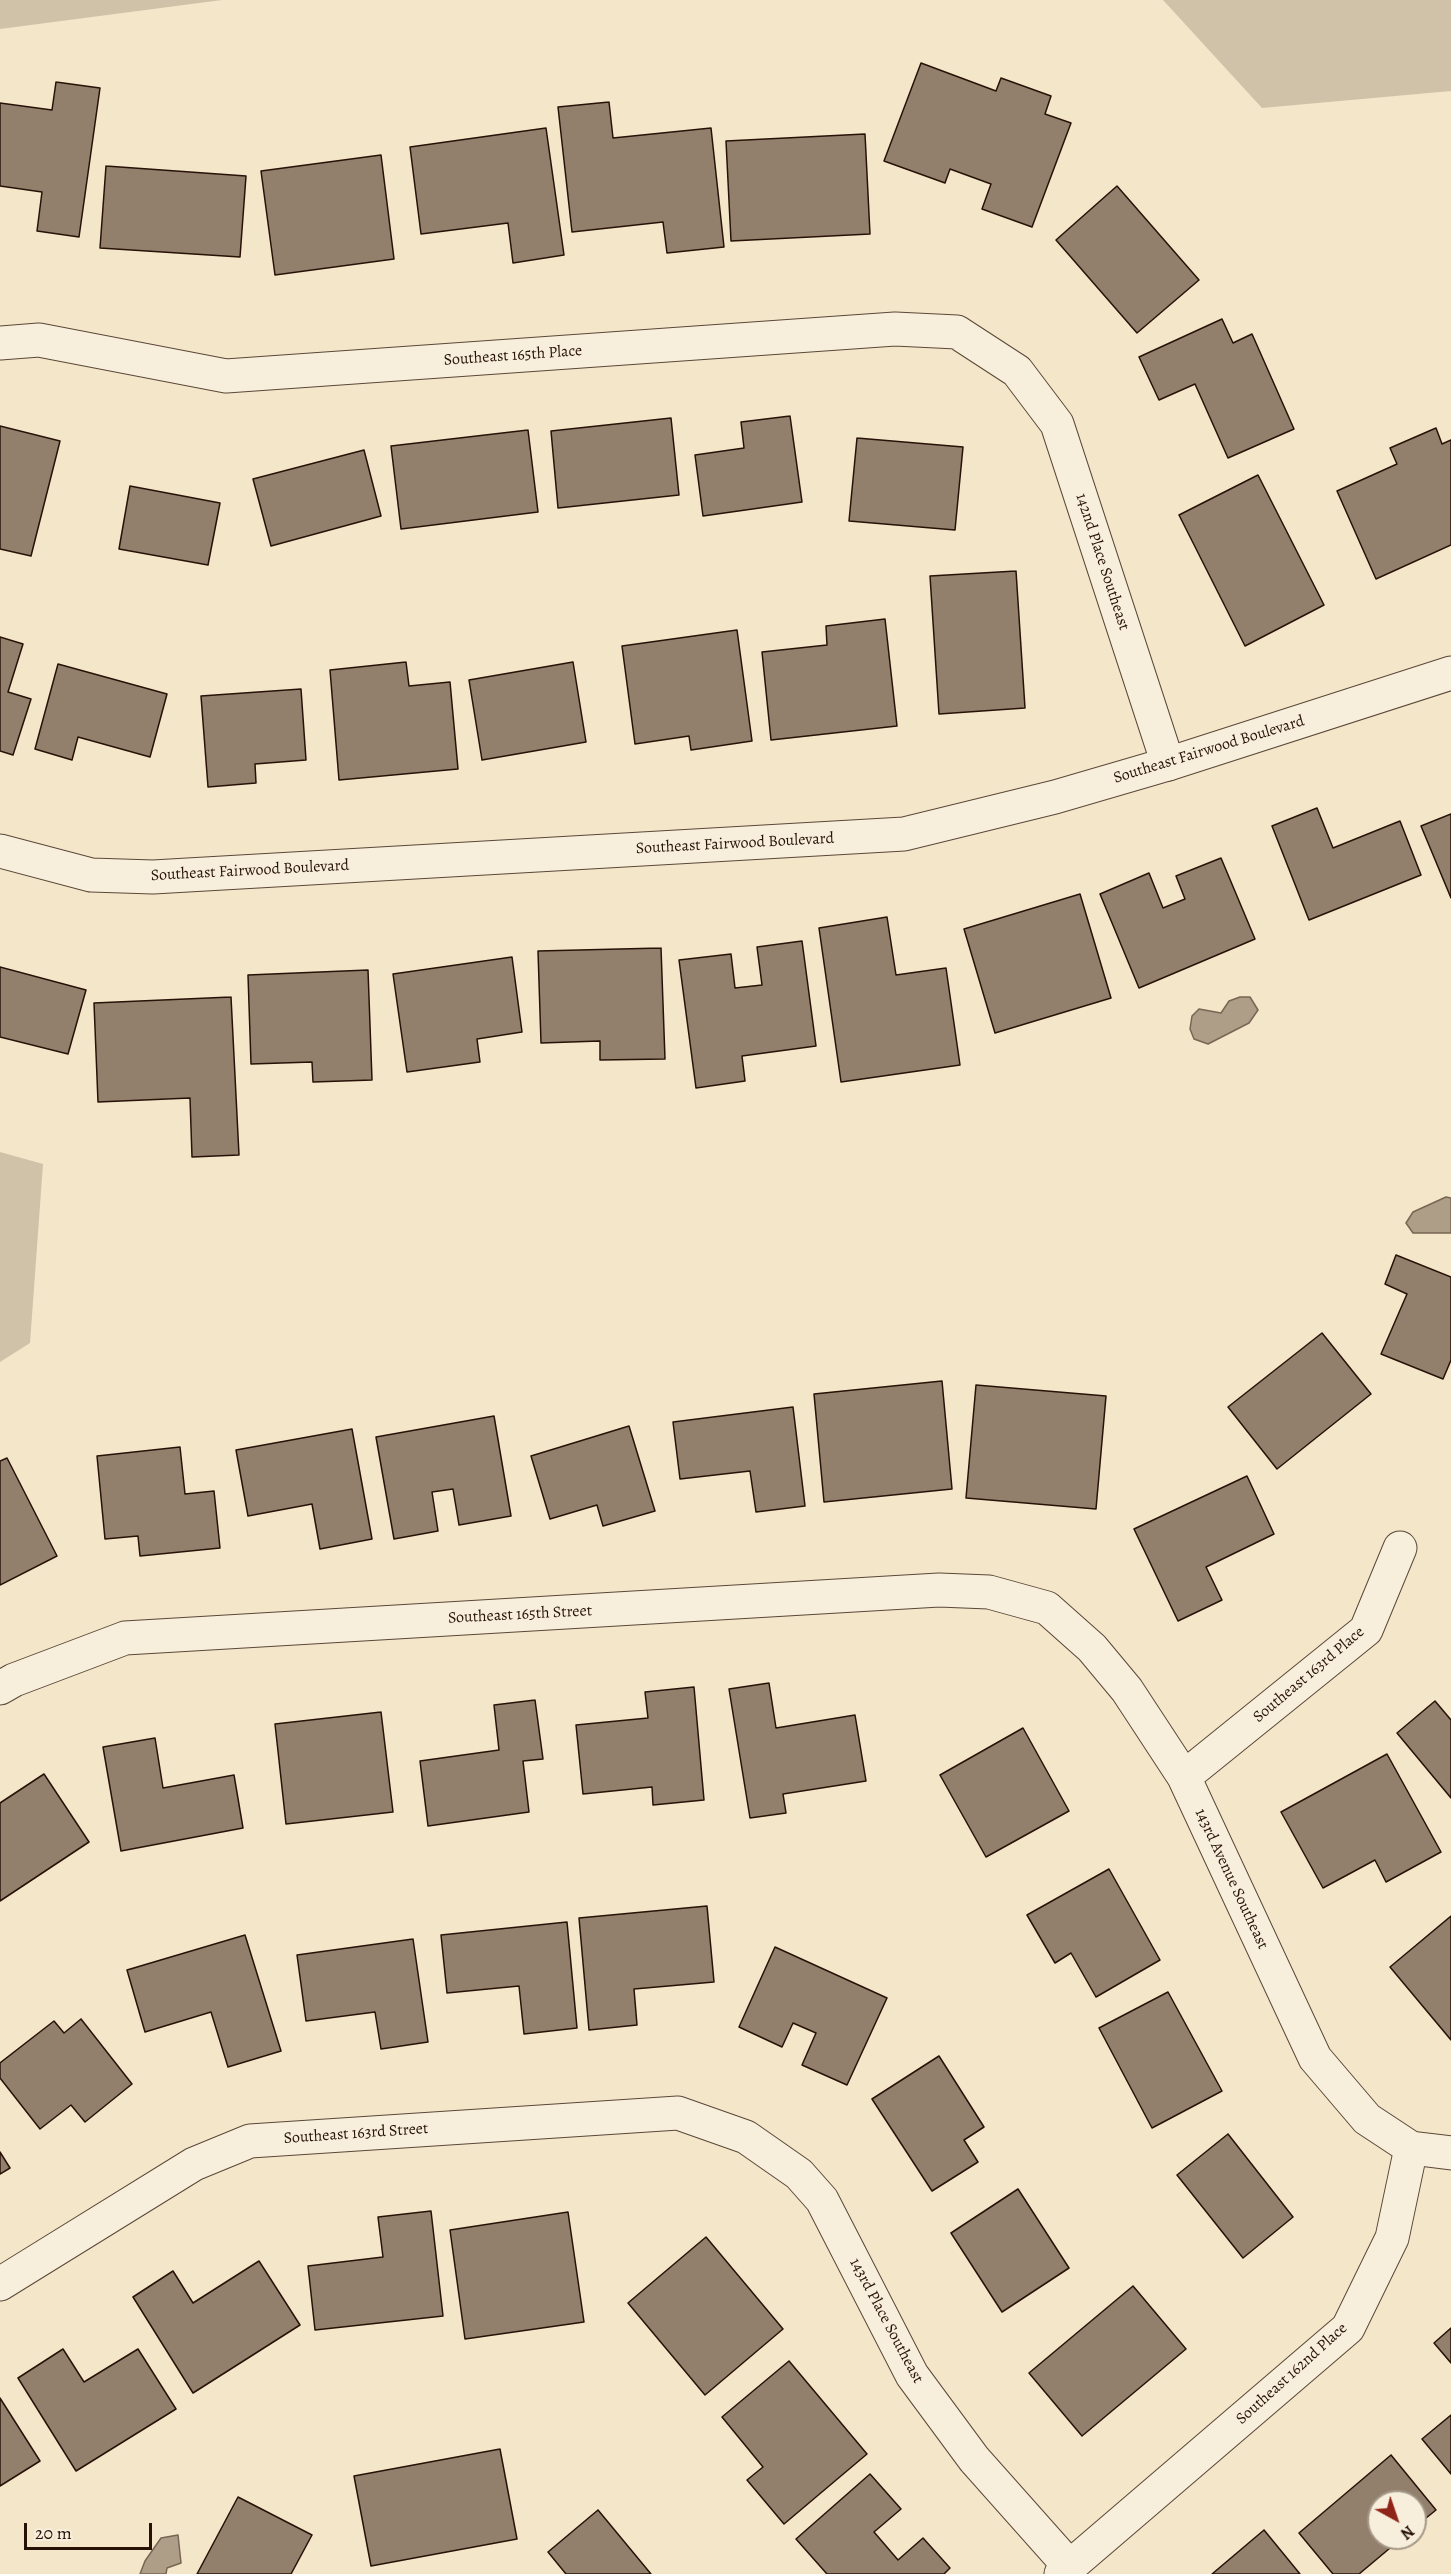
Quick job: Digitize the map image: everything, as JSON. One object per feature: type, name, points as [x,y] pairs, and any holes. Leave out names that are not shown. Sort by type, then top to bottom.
[{"type":"street","name":"Southeast 165th Place","points":[[0,343],[39,340],[226,376],[895,329],[957,332],[1017,371]]},
{"type":"street","name":"142nd Place Southeast","points":[[1017,371],[1057,424],[1168,764]]},
{"type":"street","name":"Southeast Fairwood Boulevard","points":[[0,851],[90,875],[153,878],[904,834],[1054,797],[1168,764],[1451,673]]},
{"type":"street","name":"Southeast 163rd Place","points":[[1184,1777],[1366,1630],[1400,1548]]},
{"type":"street","name":"Southeast 165th Street","points":[[0,1688],[14,1680],[125,1638],[939,1590],[989,1592],[1047,1608]]},
{"type":"street","name":"143rd Avenue Southeast","points":[[1047,1608],[1092,1648],[1127,1690],[1184,1777],[1315,2058],[1367,2119],[1411,2148]]},
{"type":"street","name":"Southeast 163rd Street","points":[[0,2284],[194,2164],[250,2141],[678,2113],[746,2137]]},
{"type":"street","name":"143rd Place Southeast","points":[[746,2137],[799,2174],[822,2200],[912,2375],[974,2459],[1065,2570]]},
{"type":"street","points":[[1411,2148],[1451,2153]]},
{"type":"street","name":"Southeast 162nd Place","points":[[1065,2570],[1348,2328],[1392,2238],[1411,2148]]},
{"type":"shaded area","points":[[0,0],[222,0],[0,29]]},
{"type":"shaded area","points":[[1163,0],[1451,0],[1451,91],[1262,108]]},
{"type":"shaded area","points":[[1240,997],[1250,997],[1258,1010],[1249,1023],[1208,1044],[1194,1039],[1190,1029],[1192,1016],[1199,1009],[1221,1013],[1229,1001]]},
{"type":"shaded area","points":[[0,1152],[43,1164],[30,1343],[0,1362]]},
{"type":"shaded area","points":[[1446,1197],[1451,1198],[1451,1233],[1413,1233],[1406,1223],[1413,1212]]},
{"type":"shaded area","points":[[178,2535],[181,2563],[167,2568],[166,2574],[140,2574],[145,2561],[161,2538]]},
{"type":"building","points":[[921,63],[996,91],[1001,78],[1051,96],[1045,114],[1071,123],[1032,227],[982,209],[991,184],[950,169],[945,183],[884,161]]},
{"type":"building","points":[[56,82],[100,88],[79,237],[37,231],[42,192],[0,186],[0,103],[52,110]]},
{"type":"building","points":[[609,102],[613,138],[711,128],[724,247],[667,253],[663,222],[572,232],[558,107]]},
{"type":"building","points":[[546,128],[564,255],[513,263],[508,223],[421,234],[410,147]]},
{"type":"building","points":[[865,134],[870,234],[731,241],[726,141]]},
{"type":"building","points":[[381,155],[394,259],[275,275],[261,171]]},
{"type":"building","points":[[106,166],[246,176],[240,257],[100,248]]},
{"type":"building","points":[[1117,186],[1199,280],[1137,333],[1056,240]]},
{"type":"building","points":[[1222,319],[1233,343],[1252,334],[1294,429],[1228,458],[1195,384],[1159,400],[1139,357]]},
{"type":"building","points":[[790,416],[802,502],[703,516],[695,455],[744,448],[741,422]]},
{"type":"building","points":[[671,418],[679,495],[558,508],[551,431]]},
{"type":"building","points":[[0,426],[60,441],[31,556],[0,549]]},
{"type":"building","points":[[1436,428],[1442,444],[1451,440],[1451,545],[1376,579],[1337,491],[1397,464],[1390,448]]},
{"type":"building","points":[[528,430],[538,512],[401,529],[391,446]]},
{"type":"building","points":[[857,438],[963,447],[955,530],[849,521]]},
{"type":"building","points":[[364,450],[381,516],[271,546],[253,479]]},
{"type":"building","points":[[1258,475],[1324,605],[1245,646],[1179,515]]},
{"type":"building","points":[[130,486],[220,503],[208,565],[119,549]]},
{"type":"building","points":[[1016,571],[1025,708],[939,714],[930,576]]},
{"type":"building","points":[[885,619],[897,726],[771,740],[762,652],[827,645],[826,626]]},
{"type":"building","points":[[737,630],[752,741],[691,750],[689,736],[635,744],[622,646]]},
{"type":"building","points":[[0,637],[23,644],[8,692],[31,699],[13,755],[0,751]]},
{"type":"building","points":[[406,662],[409,686],[450,682],[458,769],[339,780],[330,670]]},
{"type":"building","points":[[573,662],[586,742],[482,760],[469,680]]},
{"type":"building","points":[[58,664],[167,694],[150,757],[78,737],[72,760],[35,749]]},
{"type":"building","points":[[301,689],[306,760],[255,764],[256,783],[208,787],[201,696]]},
{"type":"building","points":[[1317,808],[1333,848],[1400,821],[1421,875],[1309,920],[1272,826]]},
{"type":"building","points":[[1451,814],[1451,898],[1421,826]]},
{"type":"building","points":[[1221,858],[1255,939],[1139,988],[1100,894],[1149,873],[1163,908],[1185,899],[1176,876]]},
{"type":"building","points":[[1080,894],[1111,998],[995,1033],[964,929]]},
{"type":"building","points":[[887,917],[896,975],[946,968],[960,1065],[841,1082],[819,928]]},
{"type":"building","points":[[802,941],[816,1046],[742,1056],[745,1081],[696,1088],[679,960],[731,954],[735,988],[762,985],[757,947]]},
{"type":"building","points":[[661,948],[665,1059],[600,1060],[600,1041],[541,1043],[538,951]]},
{"type":"building","points":[[512,957],[522,1032],[477,1039],[480,1062],[407,1072],[393,974]]},
{"type":"building","points":[[0,967],[86,990],[68,1054],[0,1037]]},
{"type":"building","points":[[368,970],[372,1080],[313,1082],[312,1062],[251,1064],[248,975]]},
{"type":"building","points":[[231,997],[239,1155],[192,1157],[190,1098],[98,1102],[94,1003]]},
{"type":"building","points":[[1396,1255],[1451,1277],[1451,1360],[1443,1379],[1381,1354],[1407,1294],[1385,1284]]},
{"type":"building","points":[[1322,1333],[1371,1394],[1277,1469],[1228,1407]]},
{"type":"building","points":[[942,1381],[952,1489],[824,1502],[814,1394]]},
{"type":"building","points":[[976,1385],[1106,1396],[1096,1509],[966,1498]]},
{"type":"building","points":[[793,1407],[805,1506],[756,1512],[750,1471],[680,1479],[673,1422]]},
{"type":"building","points":[[494,1416],[511,1516],[459,1525],[453,1489],[432,1492],[438,1531],[394,1539],[376,1437]]},
{"type":"building","points":[[629,1426],[655,1511],[603,1526],[597,1505],[550,1519],[531,1456]]},
{"type":"building","points":[[352,1429],[372,1539],[320,1549],[312,1504],[248,1516],[236,1450]]},
{"type":"building","points":[[180,1447],[185,1494],[214,1491],[220,1548],[140,1556],[138,1536],[105,1539],[97,1456]]},
{"type":"building","points":[[7,1458],[57,1556],[0,1585],[0,1461]]},
{"type":"building","points":[[1247,1476],[1274,1534],[1206,1567],[1222,1600],[1178,1621],[1134,1529]]},
{"type":"building","points":[[769,1683],[776,1728],[855,1715],[866,1781],[783,1794],[786,1813],[750,1818],[729,1689]]},
{"type":"building","points":[[694,1687],[704,1800],[653,1805],[652,1787],[583,1794],[576,1725],[648,1718],[645,1692]]},
{"type":"building","points":[[535,1700],[543,1759],[523,1761],[529,1812],[428,1826],[420,1761],[499,1750],[494,1705]]},
{"type":"building","points":[[1435,1701],[1451,1720],[1451,1798],[1397,1733]]},
{"type":"building","points":[[381,1712],[393,1812],[286,1824],[275,1724]]},
{"type":"building","points":[[1023,1728],[1069,1811],[986,1857],[940,1775]]},
{"type":"building","points":[[155,1738],[163,1788],[234,1775],[243,1828],[121,1851],[103,1747]]},
{"type":"building","points":[[1387,1754],[1441,1852],[1386,1882],[1375,1860],[1323,1888],[1281,1812]]},
{"type":"building","points":[[44,1774],[89,1842],[0,1901],[0,1803]]},
{"type":"building","points":[[1109,1869],[1160,1960],[1096,1997],[1071,1953],[1055,1963],[1027,1915]]},
{"type":"building","points":[[707,1906],[714,1982],[634,1989],[637,2025],[589,2030],[579,1918]]},
{"type":"building","points":[[1451,1916],[1451,2040],[1390,1967]]},
{"type":"building","points":[[567,1922],[577,2028],[524,2034],[519,1986],[447,1993],[441,1935]]},
{"type":"building","points":[[245,1935],[281,2051],[228,2067],[211,2012],[145,2032],[127,1970]]},
{"type":"building","points":[[413,1939],[428,2042],[381,2049],[375,2012],[306,2021],[297,1955]]},
{"type":"building","points":[[775,1947],[887,1998],[847,2085],[802,2065],[816,2033],[793,2023],[782,2047],[739,2027]]},
{"type":"building","points":[[1168,1992],[1222,2091],[1152,2128],[1099,2028]]},
{"type":"building","points":[[81,2019],[132,2084],[85,2122],[71,2105],[40,2129],[0,2078],[0,2063],[54,2021],[64,2033]]},
{"type":"building","points":[[939,2056],[984,2127],[964,2140],[978,2162],[932,2191],[872,2099]]},
{"type":"building","points":[[1228,2134],[1293,2217],[1243,2258],[1177,2175]]},
{"type":"building","points":[[0,2152],[10,2168],[0,2174]]},
{"type":"building","points":[[1018,2189],[1069,2268],[1002,2312],[951,2233]]},
{"type":"building","points":[[431,2211],[443,2316],[315,2330],[308,2266],[383,2257],[378,2217]]},
{"type":"building","points":[[568,2212],[584,2322],[465,2339],[450,2230]]},
{"type":"building","points":[[706,2237],[783,2329],[705,2395],[628,2303]]},
{"type":"building","points":[[259,2261],[300,2325],[193,2393],[133,2297],[173,2271],[193,2303]]},
{"type":"building","points":[[1133,2286],[1186,2349],[1082,2436],[1029,2373]]},
{"type":"building","points":[[1451,2328],[1451,2363],[1434,2343]]},
{"type":"building","points":[[63,2349],[84,2382],[138,2349],[176,2409],[76,2471],[18,2378]]},
{"type":"building","points":[[789,2361],[867,2454],[784,2524],[747,2480],[763,2467],[722,2417]]},
{"type":"building","points":[[0,2398],[40,2461],[0,2486]]},
{"type":"building","points":[[1451,2415],[1451,2474],[1422,2439]]},
{"type":"building","points":[[500,2449],[517,2539],[371,2566],[354,2476]]},
{"type":"building","points":[[1391,2455],[1420,2490],[1367,2490],[1367,2550],[1388,2550],[1359,2574],[1333,2574],[1299,2533]]},
{"type":"building","points":[[870,2474],[901,2509],[874,2532],[898,2560],[923,2538],[950,2568],[944,2574],[827,2574],[796,2539]]},
{"type":"building","points":[[238,2497],[312,2535],[291,2574],[197,2574]]},
{"type":"building","points":[[1427,2499],[1436,2510],[1427,2517]]},
{"type":"building","points":[[598,2510],[651,2574],[566,2574],[548,2552]]},
{"type":"building","points":[[1264,2530],[1300,2574],[1212,2574]]}]
